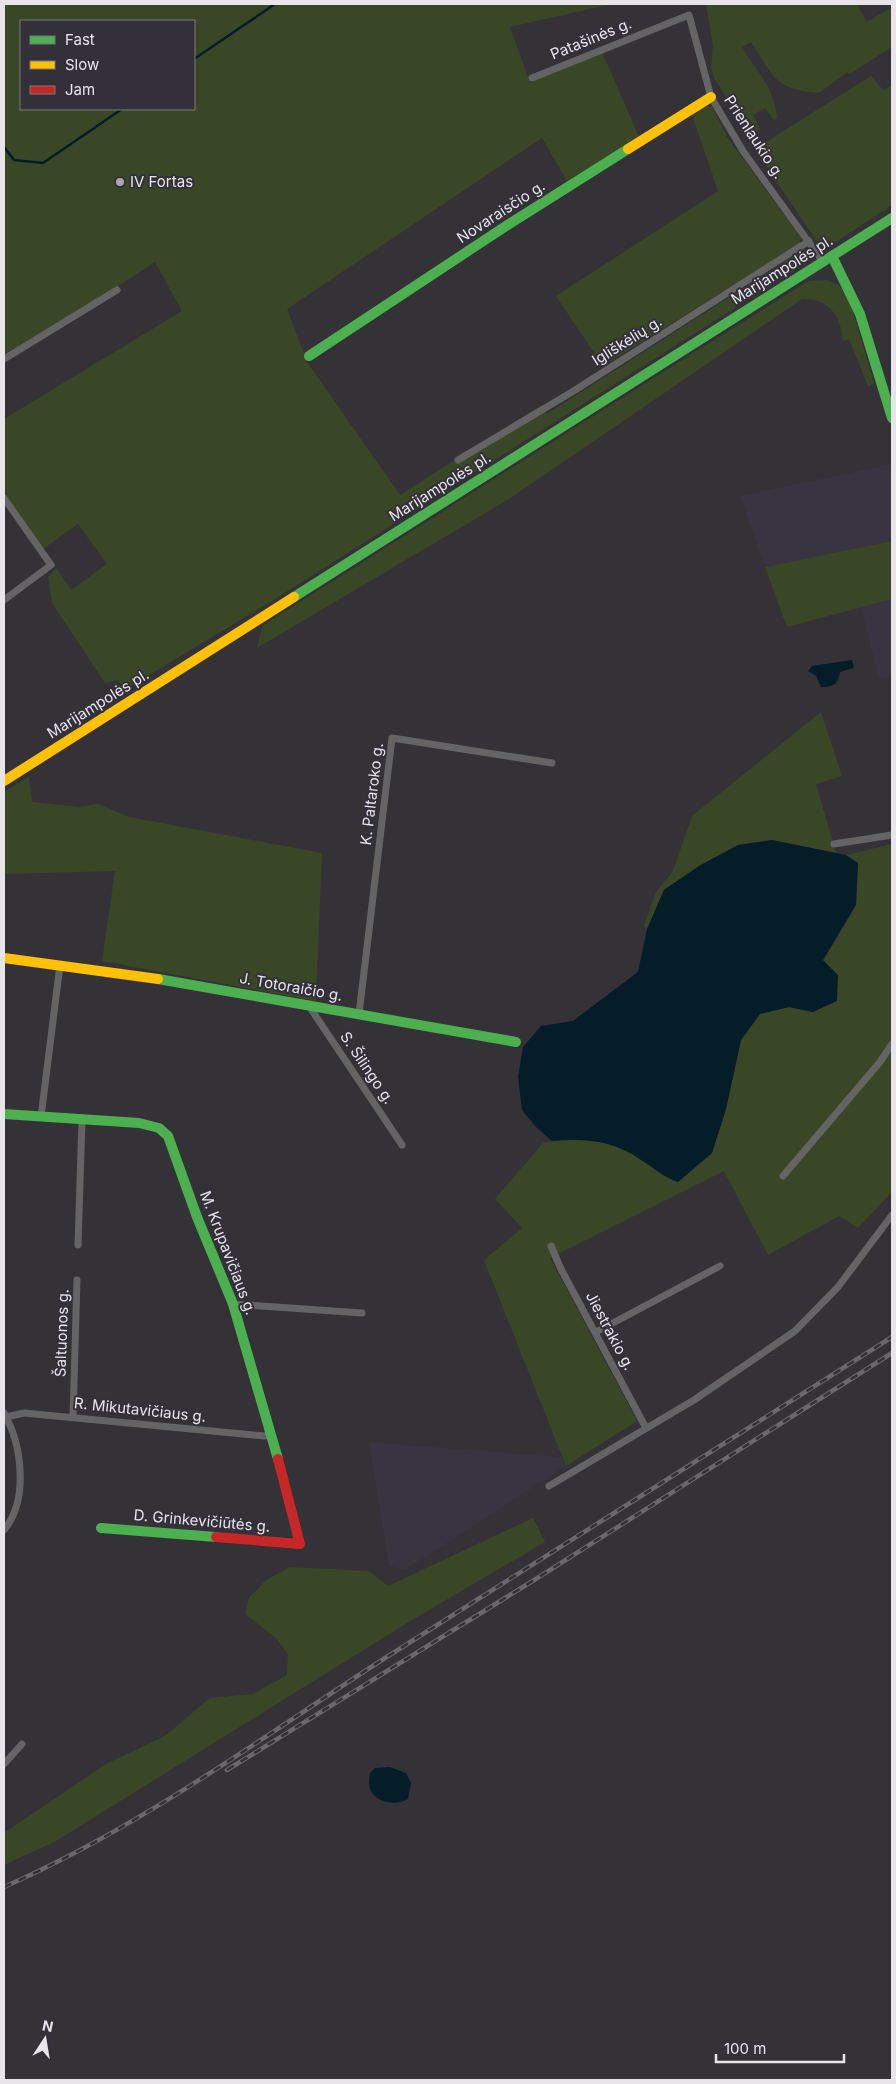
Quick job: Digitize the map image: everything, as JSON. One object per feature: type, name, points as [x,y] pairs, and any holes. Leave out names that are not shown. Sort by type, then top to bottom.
[{"type":"street","name":"Patašinės g.","points":[[532,78],[689,15]]},
{"type":"street","name":"Prienlaukio g.","points":[[689,15],[712,97],[743,151],[809,242],[827,259]]},
{"type":"street","name":"Novaraisčio g.","points":[[309,356],[506,226],[712,97]]},
{"type":"street","name":"Marijampolės pl.","points":[[4,781],[892,218]]},
{"type":"street","name":"Igliškėlių g.","points":[[458,460],[572,392],[809,242]]},
{"type":"street","points":[[827,259],[847,280],[856,302],[892,418]]},
{"type":"street","points":[[4,359],[117,290]]},
{"type":"street","points":[[4,498],[50,565],[4,600]]},
{"type":"street","name":"K. Paltaroko g.","points":[[359,1014],[392,738],[552,763]]},
{"type":"street","points":[[834,844],[892,835]]},
{"type":"street","name":"J. Totoraičio g.","points":[[4,958],[119,972],[516,1042]]},
{"type":"street","points":[[41,1117],[60,966]]},
{"type":"street","name":"S. Šilingo g.","points":[[308,1006],[402,1145]]},
{"type":"street","points":[[783,1176],[880,1062],[892,1044]]},
{"type":"street","name":"M. Krupavičiaus g.","points":[[4,1114],[139,1123],[159,1128],[168,1136],[196,1217],[234,1304],[272,1435],[300,1544]]},
{"type":"street","points":[[78,1245],[82,1120]]},
{"type":"street","points":[[550,1486],[694,1400],[795,1331],[838,1287],[892,1215]]},
{"type":"street","name":"Jiestrakio g.","points":[[551,1246],[561,1269],[646,1428]]},
{"type":"street","points":[[596,1332],[720,1266]]},
{"type":"street","name":"Šaltuonos g.","points":[[73,1417],[77,1280]]},
{"type":"street","points":[[234,1304],[362,1314]]},
{"type":"street","name":"R. Mikutavičiaus g.","points":[[5,1415],[24,1413],[264,1436],[272,1435]]},
{"type":"street","points":[[4,1530],[12,1521],[20,1481],[20,1455],[15,1437],[5,1415]]},
{"type":"street","name":"D. Grinkevičiūtės g.","points":[[101,1528],[300,1544]]},
{"type":"street","points":[[4,1764],[22,1744]]},
{"type":"shaded area","points":[[892,464],[892,541],[765,567],[740,496]]},
{"type":"shaded area","points":[[892,599],[892,676],[879,679],[861,607]]},
{"type":"shaded area","points":[[369,1442],[562,1457],[566,1466],[405,1570],[389,1566]]},
{"type":"green space","points":[[4,4],[612,4],[510,27],[530,83],[602,52],[639,137],[567,181],[542,138],[287,309],[307,362],[400,495],[540,406],[547,414],[803,250],[809,250],[812,253],[812,259],[275,599],[124,690],[118,680],[105,683],[52,603],[48,577],[56,568],[71,590],[107,564],[78,524],[43,549],[4,491],[4,419],[182,311],[155,262],[86,307],[4,354]]},
{"type":"green space","points":[[706,4],[857,4],[867,22],[892,7],[892,47],[851,73],[847,72],[819,93],[793,89],[784,85],[771,72],[751,42],[742,47],[769,88],[777,118],[774,120],[765,108],[753,115],[760,129],[751,136],[714,78],[711,68],[713,45]]},
{"type":"green space","points":[[871,76],[884,91],[892,84],[892,205],[825,249],[821,248],[755,149]]},
{"type":"green space","points":[[706,105],[712,107],[727,137],[801,238],[799,244],[603,366],[556,296],[718,191],[692,115]]},
{"type":"green space","points":[[827,280],[838,285],[848,295],[874,383],[868,386],[849,339],[843,341],[839,323],[832,310],[819,301],[802,299],[509,499],[257,648],[262,626],[809,281]]},
{"type":"green space","points":[[892,541],[892,599],[787,627],[765,567]]},
{"type":"green space","points":[[821,712],[842,776],[816,784],[836,853],[772,840],[738,845],[699,866],[664,890],[647,929],[644,926],[656,892],[673,871],[692,816]]},
{"type":"green space","points":[[29,777],[32,802],[79,807],[98,804],[129,817],[322,853],[316,1001],[102,961],[115,871],[4,874],[4,792]]},
{"type":"green space","points":[[892,844],[892,1192],[858,1228],[839,1216],[768,1255],[724,1171],[550,1258],[637,1421],[566,1466],[484,1260],[522,1228],[495,1199],[543,1143],[581,1139],[606,1143],[630,1152],[663,1175],[678,1182],[712,1153],[726,1109],[741,1040],[760,1014],[789,1007],[813,1012],[823,961],[856,905],[858,863],[846,855]]},
{"type":"green space","points":[[533,1518],[545,1542],[412,1620],[56,1841],[4,1865],[4,1833],[106,1764],[165,1736],[210,1698],[253,1694],[287,1675],[288,1654],[276,1638],[245,1614],[249,1598],[266,1580],[290,1567],[369,1571],[388,1586]]},
{"type":"water","points":[[852,660],[854,668],[840,672],[837,682],[829,686],[821,687],[816,676],[808,671],[812,666]]},
{"type":"water","points":[[772,840],[846,855],[858,863],[856,905],[823,960],[838,975],[837,1001],[813,1012],[789,1007],[760,1014],[741,1040],[726,1109],[712,1153],[678,1182],[663,1175],[631,1153],[609,1144],[587,1140],[552,1141],[536,1127],[522,1110],[518,1077],[523,1047],[541,1026],[573,1021],[638,972],[647,929],[664,890],[699,866],[738,845]]},
{"type":"water","points":[[390,1767],[406,1773],[411,1783],[408,1799],[404,1801],[394,1803],[384,1801],[375,1797],[371,1791],[369,1786],[370,1773],[375,1768]]},
{"type":"waterway","points":[[195,58],[275,4]]},
{"type":"waterway","points":[[4,147],[14,160],[43,163],[121,110]]},
{"type":"railway","points":[[4,1887],[54,1864],[103,1838],[197,1781],[382,1660],[892,1337]]},
{"type":"railway","points":[[227,1770],[531,1582],[892,1353]]},
{"type":"traffic: fast","points":[[309,356],[506,226],[628,149]]},
{"type":"traffic: fast","points":[[294,597],[892,218]]},
{"type":"traffic: fast","points":[[832,256],[860,314],[892,418]]},
{"type":"traffic: fast","points":[[158,979],[516,1042]]},
{"type":"traffic: fast","points":[[4,1114],[139,1123],[159,1128],[168,1136],[197,1217],[233,1304],[278,1459]]},
{"type":"traffic: fast","points":[[101,1528],[216,1537]]},
{"type":"traffic: slow","points":[[628,149],[711,97]]},
{"type":"traffic: slow","points":[[4,781],[294,597]]},
{"type":"traffic: slow","points":[[4,958],[158,979]]},
{"type":"traffic: jam","points":[[216,1537],[300,1544],[278,1459]]},
{"type":"place","name":"IV Fortas","points":[[120,182]]}]
